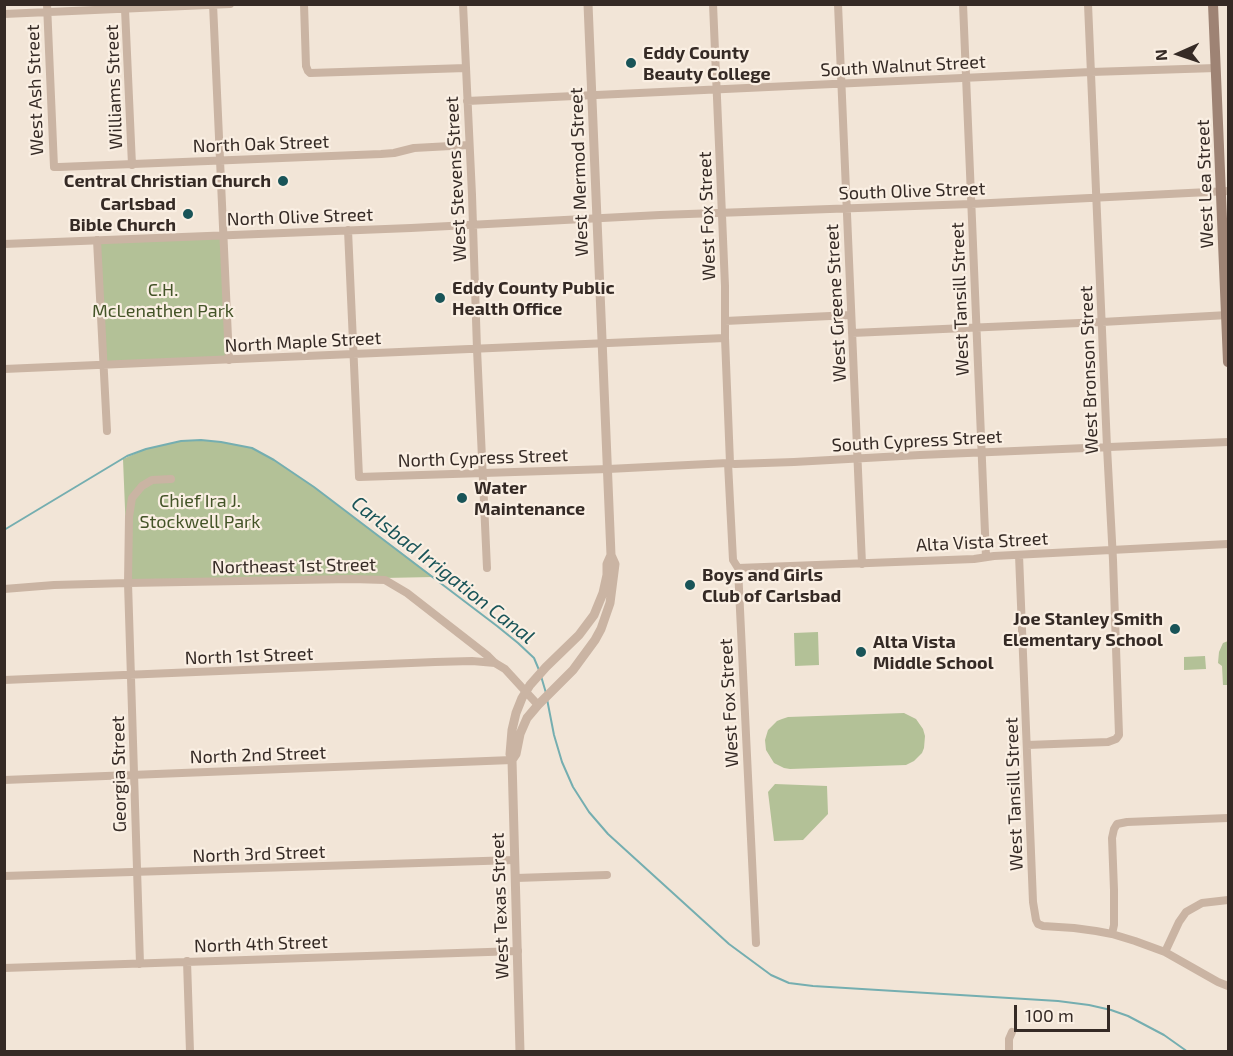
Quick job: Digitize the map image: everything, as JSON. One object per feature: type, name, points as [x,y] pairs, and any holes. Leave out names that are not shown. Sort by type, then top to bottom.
[{"type":"main road","name":"West Lea Street","points":[[1213,4],[1225,191],[1228,362]]},
{"type":"street","points":[[4,14],[47,8],[125,9],[169,5],[231,4]]},
{"type":"street","points":[[304,4],[308,71],[314,73],[466,68]]},
{"type":"street","name":"West Stevens Street","points":[[463,4],[487,568]]},
{"type":"street","name":"West Mermod Street","points":[[588,4],[611,555]]},
{"type":"street","name":"West Fox Street","points":[[713,4],[733,560],[738,568],[756,943]]},
{"type":"street","name":"West Greene Street","points":[[838,4],[862,564]]},
{"type":"street","name":"West Tansill Street","points":[[963,4],[986,557]]},
{"type":"street","name":"West Bronson Street","points":[[1027,745],[1108,742],[1119,735],[1113,550],[1088,4]]},
{"type":"street","points":[[213,5],[229,360]]},
{"type":"street","name":"West Ash Street","points":[[47,8],[54,166]]},
{"type":"street","name":"Williams Street","points":[[125,9],[132,165]]},
{"type":"street","name":"South Walnut Street","points":[[467,101],[1216,68]]},
{"type":"street","name":"North Oak Street","points":[[54,166],[132,165],[381,154],[414,148],[469,145]]},
{"type":"street","name":"South Olive Street","points":[[597,218],[971,204],[1225,191]]},
{"type":"street","name":"North Olive Street","points":[[4,244],[597,218]]},
{"type":"street","points":[[348,230],[353,354]]},
{"type":"street","points":[[97,240],[107,431]]},
{"type":"street","points":[[725,321],[851,315]]},
{"type":"street","points":[[852,333],[1227,315]]},
{"type":"street","name":"North Maple Street","points":[[4,369],[724,338]]},
{"type":"street","name":"North Cypress Street","points":[[353,354],[359,477],[608,469]]},
{"type":"street","name":"South Cypress Street","points":[[608,469],[1228,442]]},
{"type":"street","name":"Georgia Street","points":[[140,964],[128,583],[129,517],[132,498],[146,483],[152,480],[171,479]]},
{"type":"street","name":"Alta Vista Street","points":[[738,568],[974,559],[1228,544]]},
{"type":"street","name":"West Texas Street","points":[[520,1052],[516,879],[510,754],[512,730],[516,712],[528,688],[579,635],[594,615],[603,593],[607,564],[611,555]]},
{"type":"street","name":"West Texas Street","points":[[512,760],[516,754],[524,723],[538,705],[579,663],[601,629],[610,603],[613,584],[615,564],[611,555]]},
{"type":"street","name":"West Tansill Street","points":[[1018,555],[1034,916],[1038,924],[1043,926],[1112,934]]},
{"type":"street","name":"Northeast 1st Street","points":[[4,588],[128,583],[385,580],[407,594],[528,688],[538,705]]},
{"type":"street","name":"North 1st Street","points":[[4,680],[435,662],[495,663]]},
{"type":"street","name":"North 2nd Street","points":[[4,780],[512,760]]},
{"type":"street","points":[[1228,818],[1127,822],[1118,824],[1112,838],[1114,890],[1112,934],[1165,952],[1228,986]]},
{"type":"street","name":"North 3rd Street","points":[[4,876],[515,860]]},
{"type":"street","points":[[516,879],[608,875]]},
{"type":"street","points":[[1165,952],[1186,912],[1202,903],[1228,900]]},
{"type":"street","name":"North 4th Street","points":[[4,968],[518,951]]},
{"type":"street","points":[[187,961],[190,1052]]},
{"type":"street","points":[[1009,1052],[1009,1039],[1012,1032]]},
{"type":"green space","name":"C.H. McLenathen Park","points":[[223,235],[229,360],[104,365],[97,240]]},
{"type":"green space","name":"Chief Ira J. Stockwell Park","points":[[201,440],[252,448],[274,460],[314,487],[434,577],[128,583],[123,459],[146,449],[181,441]]},
{"type":"green space","points":[[818,632],[819,665],[795,666],[794,633]]},
{"type":"green space","points":[[1228,641],[1228,685],[1223,685],[1222,666],[1218,663],[1219,652],[1223,643]]},
{"type":"green space","points":[[1205,656],[1206,669],[1184,670],[1184,657]]},
{"type":"green space","points":[[904,713],[916,719],[925,736],[922,753],[906,765],[790,769],[774,763],[766,750],[765,740],[768,730],[777,721],[788,717]]},
{"type":"green space","points":[[775,784],[827,786],[828,814],[803,840],[774,841],[768,792]]},
{"type":"waterway","name":"Carlsbad Irrigation Canal","points":[[4,530],[127,456],[146,449],[181,441],[201,440],[252,448],[314,487],[497,626],[534,658],[539,670]]},
{"type":"waterway","name":"Carlsbad Irrigation Canal","points":[[541,676],[546,693]]},
{"type":"waterway","name":"Carlsbad Irrigation Canal","points":[[547,699],[562,762],[573,787],[589,812],[608,834],[729,944],[771,975],[789,983],[813,986],[1058,1001],[1089,1005],[1128,1016],[1164,1035],[1188,1052]]},
{"type":"place","name":"Eddy County Beauty College","points":[[631,63]]},
{"type":"place","name":"Central Christian Church","points":[[283,181]]},
{"type":"place","name":"Carlsbad Bible Church","points":[[188,214]]},
{"type":"place","name":"Eddy County Public Health Office","points":[[440,298]]},
{"type":"place","name":"Water Maintenance","points":[[462,498]]},
{"type":"place","name":"Boys and Girls Club of Carlsbad","points":[[690,585]]},
{"type":"place","name":"Joe Stanley Smith Elementary School","points":[[1175,629]]},
{"type":"place","name":"Alta Vista Middle School","points":[[861,652]]}]
